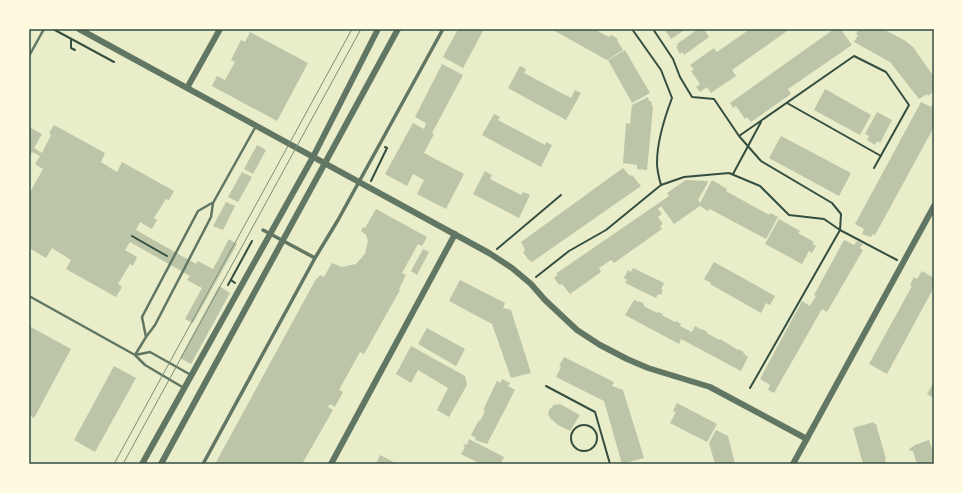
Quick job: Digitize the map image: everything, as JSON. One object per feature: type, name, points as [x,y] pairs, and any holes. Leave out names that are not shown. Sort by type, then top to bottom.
[{"type":"street","points":[[79,29],[489,253],[512,268],[531,284],[545,300],[577,330],[600,345],[648,368],[710,387],[807,439]]},
{"type":"street","points":[[187,88],[220,29]]},
{"type":"street","points":[[142,464],[313,158],[378,29]]},
{"type":"street","points":[[161,464],[398,29]]},
{"type":"street","points":[[203,464],[315,258],[338,220],[443,29]]},
{"type":"street","points":[[793,464],[934,206]]},
{"type":"street","points":[[263,230],[315,258]]},
{"type":"street","points":[[331,464],[455,234]]},
{"type":"lane","points":[[29,56],[44,29]]},
{"type":"lane","points":[[134,355],[155,325],[211,217],[213,203],[256,126]]},
{"type":"lane","points":[[146,337],[142,316],[198,211],[213,203]]},
{"type":"lane","points":[[29,296],[134,355],[144,365],[184,388]]},
{"type":"lane","points":[[134,355],[150,352],[191,375]]},
{"type":"path","points":[[53,29],[114,62]]},
{"type":"path","points":[[632,29],[661,70],[672,98],[665,115],[660,137],[657,164],[661,185]]},
{"type":"path","points":[[653,29],[673,59],[680,77],[692,97],[714,99],[739,136],[760,161],[832,203],[841,214],[840,230],[750,388]]},
{"type":"path","points":[[71,39],[71,48],[75,50]]},
{"type":"path","points":[[739,136],[854,56],[886,72],[910,105],[874,168]]},
{"type":"path","points":[[787,103],[881,156]]},
{"type":"path","points":[[733,174],[762,121]]},
{"type":"path","points":[[368,187],[387,148],[379,145]]},
{"type":"path","points":[[536,277],[569,251],[606,230],[661,185],[684,177],[729,173],[760,186],[789,215],[824,219],[840,230],[903,263]]},
{"type":"path","points":[[497,249],[561,195]]},
{"type":"path","points":[[132,236],[170,257]]},
{"type":"path","points":[[228,285],[252,241]]},
{"type":"path","points":[[546,386],[595,412],[610,464]]},
{"type":"path","points":[[583,425],[591,428],[596,435],[596,443],[590,449],[582,450],[575,446],[572,435],[576,428],[583,425]]},
{"type":"building","points":[[458,29],[484,29],[463,68],[443,57]]},
{"type":"building","points":[[551,29],[594,29],[609,37],[611,35],[618,39],[617,40],[623,50],[607,60]]},
{"type":"building","points":[[664,29],[686,29],[671,39]]},
{"type":"building","points":[[698,29],[704,29],[709,37],[684,55],[682,52],[680,54],[676,47],[678,46],[677,44]]},
{"type":"building","points":[[750,29],[786,29],[787,31],[732,70],[736,76],[711,93],[707,87],[700,92],[696,87],[700,84],[691,71],[694,70],[690,65],[714,48],[717,52]]},
{"type":"building","points":[[834,29],[845,29],[842,31],[852,45],[788,89],[791,94],[751,122],[747,117],[745,119],[736,106],[733,108],[730,103]]},
{"type":"building","points":[[859,29],[883,29],[904,40],[913,47],[934,77],[934,91],[928,96],[927,94],[919,99],[890,62],[854,42],[858,35],[856,34]]},
{"type":"building","points":[[250,32],[308,63],[277,121],[212,86],[217,76],[225,80],[235,62],[231,60],[241,40],[245,42]]},
{"type":"building","points":[[625,50],[650,93],[632,103],[608,60]]},
{"type":"building","points":[[442,64],[463,75],[432,133],[434,134],[424,153],[464,174],[446,209],[417,194],[424,180],[413,174],[407,186],[385,174],[413,123],[424,129],[426,123],[415,117]]},
{"type":"building","points":[[520,66],[526,69],[524,73],[571,98],[575,90],[581,93],[566,120],[508,88]]},
{"type":"building","points":[[825,89],[871,115],[860,135],[814,110]]},
{"type":"building","points":[[648,97],[653,108],[647,170],[637,169],[637,165],[623,163],[626,123],[630,124],[632,105]]},
{"type":"building","points":[[921,102],[931,107],[934,103],[934,127],[875,235],[873,234],[871,237],[862,234],[864,229],[855,224]]},
{"type":"building","points":[[877,112],[892,120],[880,143],[877,141],[875,145],[867,140],[869,136],[865,134]]},
{"type":"building","points":[[494,114],[500,117],[498,120],[545,145],[546,142],[552,145],[541,167],[482,135]]},
{"type":"building","points":[[54,125],[105,153],[101,162],[117,172],[122,162],[174,191],[169,200],[166,199],[154,218],[157,220],[152,229],[140,222],[136,230],[196,264],[198,261],[213,269],[229,239],[237,244],[193,323],[185,319],[202,288],[187,280],[190,276],[130,242],[125,250],[137,257],[133,266],[130,264],[118,284],[122,287],[116,297],[66,269],[71,260],[52,248],[46,258],[29,248],[29,194],[43,169],[35,164],[40,156],[32,152],[29,158],[29,127],[42,134],[34,148],[42,153],[51,135],[49,133]]},
{"type":"building","points":[[781,136],[851,173],[839,196],[769,158]]},
{"type":"building","points":[[257,145],[266,150],[253,174],[244,169]]},
{"type":"building","points":[[623,168],[630,176],[632,175],[641,186],[532,262],[528,259],[523,252],[525,250],[521,242]]},
{"type":"building","points":[[485,171],[492,175],[490,179],[521,195],[523,192],[530,195],[519,218],[473,194]]},
{"type":"building","points":[[242,172],[252,177],[238,202],[228,197]]},
{"type":"building","points":[[686,180],[708,181],[698,200],[700,203],[712,180],[727,189],[726,191],[769,215],[770,213],[778,217],[766,239],[710,209],[708,211],[700,206],[674,224],[661,206],[658,209],[662,214],[658,217],[663,224],[660,226],[662,229],[614,263],[611,260],[599,268],[601,272],[570,294],[562,284],[559,285],[554,278],[557,273],[669,196],[667,193]]},
{"type":"building","points":[[226,202],[235,206],[223,230],[213,226]]},
{"type":"building","points":[[376,209],[427,237],[422,246],[418,244],[402,273],[406,275],[399,289],[400,290],[364,354],[360,352],[339,390],[343,392],[335,407],[330,404],[328,407],[333,410],[302,464],[215,464],[316,279],[320,275],[324,277],[332,263],[342,267],[356,264],[365,254],[368,241],[366,235],[361,231],[363,227],[365,228]]},
{"type":"building","points":[[779,219],[800,231],[798,233],[814,242],[812,244],[816,246],[812,253],[809,251],[802,264],[765,244]]},
{"type":"building","points":[[844,240],[854,245],[857,241],[863,244],[860,248],[863,250],[827,312],[822,309],[774,393],[768,390],[770,385],[760,379],[802,301],[810,306],[816,296],[814,295]]},
{"type":"building","points":[[423,249],[429,252],[417,275],[411,271]]},
{"type":"building","points":[[714,262],[775,296],[770,305],[766,303],[761,313],[710,284],[711,283],[704,279]]},
{"type":"building","points":[[633,268],[664,283],[661,289],[663,290],[661,295],[658,294],[656,298],[625,283],[627,280],[624,278],[628,270],[631,272]]},
{"type":"building","points":[[922,271],[934,278],[934,290],[933,289],[887,374],[869,364],[912,286],[910,285],[914,277],[917,279]]},
{"type":"building","points":[[460,280],[505,303],[503,308],[511,310],[531,373],[511,378],[492,324],[449,301]]},
{"type":"building","points":[[219,286],[230,293],[191,364],[180,358]]},
{"type":"building","points":[[634,300],[639,301],[644,304],[644,306],[657,313],[663,314],[662,315],[675,322],[676,321],[681,324],[680,326],[692,332],[695,326],[702,330],[703,329],[719,340],[720,339],[744,352],[743,353],[748,357],[741,371],[681,339],[679,344],[625,315]]},
{"type":"building","points":[[29,326],[71,349],[34,418],[29,415]]},
{"type":"building","points":[[427,328],[465,349],[456,366],[418,344]]},
{"type":"building","points":[[411,346],[465,376],[467,385],[449,417],[437,410],[448,388],[418,370],[411,383],[396,374]]},
{"type":"building","points":[[564,357],[614,382],[612,386],[623,390],[644,458],[622,464],[604,401],[556,377],[561,367],[559,366]]},
{"type":"building","points":[[114,366],[136,378],[95,452],[74,440]]},
{"type":"building","points":[[502,379],[510,383],[508,386],[515,390],[487,444],[475,440],[476,438],[471,435],[485,411],[483,410],[497,381],[501,383]]},
{"type":"building","points":[[934,382],[934,398],[927,394]]},
{"type":"building","points":[[677,403],[717,424],[707,442],[670,423],[676,412],[673,411]]},
{"type":"building","points":[[560,404],[580,415],[570,431],[558,425],[548,415],[549,410],[554,405]]},
{"type":"building","points":[[874,422],[874,424],[876,424],[886,459],[886,464],[863,464],[853,428]]},
{"type":"building","points":[[716,430],[728,436],[735,464],[715,464],[709,443]]},
{"type":"building","points":[[469,439],[504,457],[501,463],[504,464],[481,464],[461,454],[465,447],[463,446],[465,444],[467,445]]},
{"type":"building","points":[[929,440],[934,454],[934,461],[926,464],[917,464],[913,451],[910,451],[909,449]]},
{"type":"building","points":[[380,455],[397,464],[376,464]]},
{"type":"tram line","points":[[114,464],[352,29]]},
{"type":"tram line","points":[[123,464],[361,29]]}]
